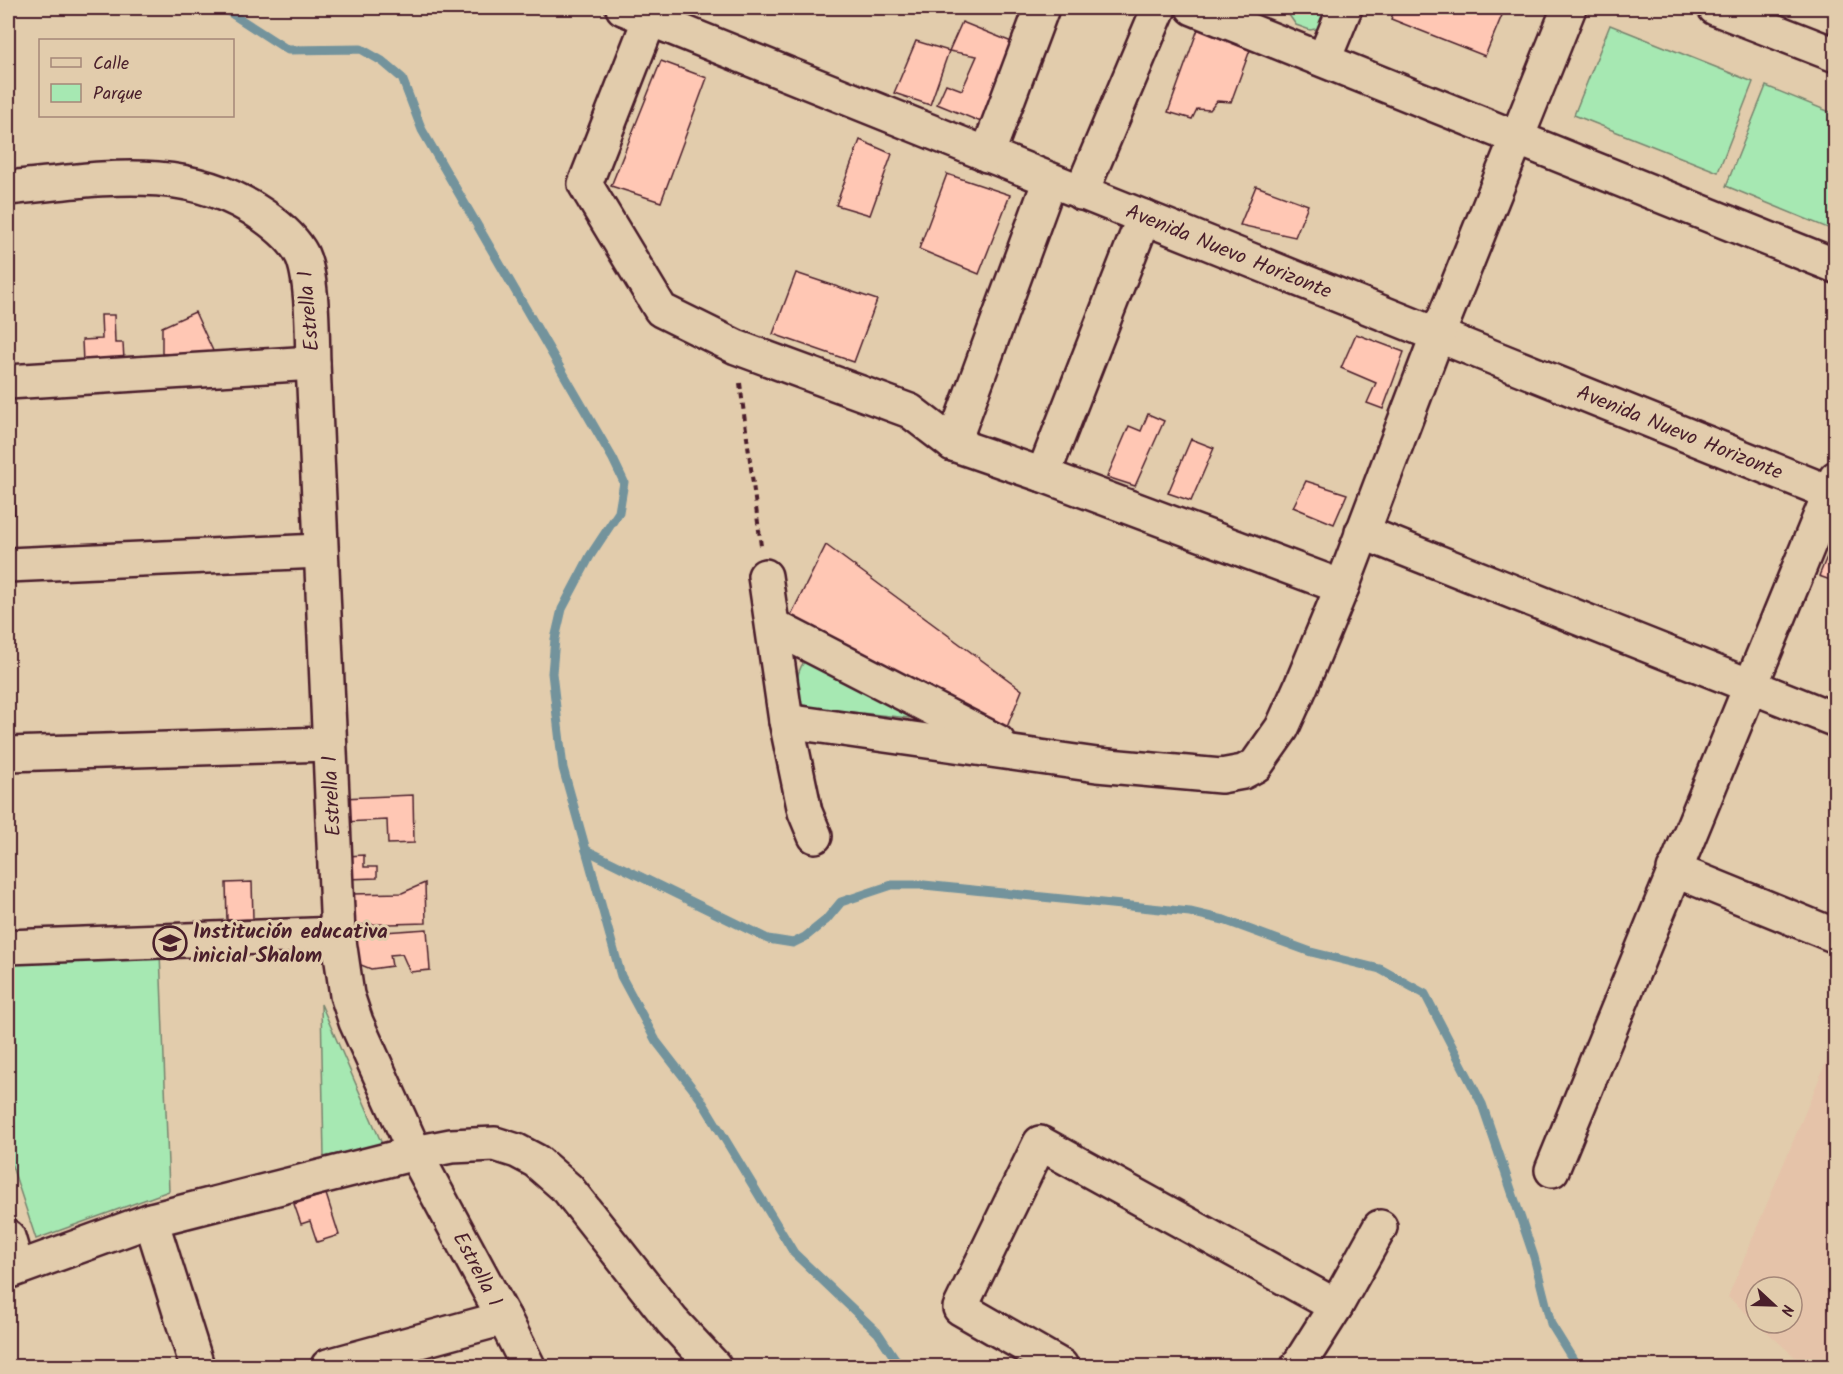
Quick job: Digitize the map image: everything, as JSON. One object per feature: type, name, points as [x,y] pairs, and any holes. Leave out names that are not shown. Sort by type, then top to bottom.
[{"type":"street","points":[[987,155],[1042,8]]},
{"type":"street","points":[[1082,193],[1159,8]]},
{"type":"street","points":[[1193,8],[1324,58],[1836,266]]},
{"type":"street","points":[[1324,58],[1345,8]]},
{"type":"street","points":[[786,721],[1097,765],[1221,776],[1256,765],[1282,728],[1342,587],[1438,334],[1569,8]]},
{"type":"street","points":[[1715,8],[1836,55]]},
{"type":"street","points":[[642,11],[585,184],[661,310],[736,347],[910,411],[953,444],[1043,475],[1342,587]]},
{"type":"street","name":"Avenida Nuevo Horizonte","points":[[642,11],[987,155],[1834,488]]},
{"type":"street","name":"Estrella 1","points":[[8,188],[136,177],[183,181],[220,190],[251,206],[278,226],[302,254],[308,272],[313,363],[338,934],[347,995],[356,1022],[415,1153],[528,1366]]},
{"type":"street","points":[[953,444],[1050,180]]},
{"type":"street","points":[[1043,475],[1144,217]]},
{"type":"street","points":[[8,382],[313,363]]},
{"type":"street","points":[[1552,1170],[1750,686],[1834,488]]},
{"type":"street","points":[[1362,532],[1836,720]]},
{"type":"street","points":[[8,566],[320,551]]},
{"type":"street","points":[[765,576],[786,721],[806,812],[815,836]]},
{"type":"street","points":[[773,626],[1021,753]]},
{"type":"street","points":[[8,754],[328,744]]},
{"type":"street","points":[[1674,870],[1836,936]]},
{"type":"street","points":[[8,947],[338,934]]},
{"type":"street","points":[[1061,1366],[960,1308],[1040,1143],[1336,1306]]},
{"type":"street","points":[[8,1237],[12,1270],[151,1220],[415,1153],[451,1146],[495,1144],[517,1151],[536,1161],[568,1189],[672,1321],[714,1366]]},
{"type":"street","points":[[151,1220],[197,1366]]},
{"type":"street","points":[[1298,1366],[1336,1306],[1380,1227]]},
{"type":"street","points":[[328,1366],[504,1318]]},
{"type":"path","points":[[736,347],[765,576]]},
{"type":"shaded area","points":[[1835,1041],[1835,1366],[1805,1366],[1770,1335],[1804,1335],[1804,1275],[1744,1275],[1744,1311],[1728,1297]]},
{"type":"green space","points":[[1269,8],[1334,8],[1321,28],[1310,30],[1296,25],[1289,15]]},
{"type":"green space","points":[[1610,25],[1753,82],[1718,172],[1574,115]]},
{"type":"green space","points":[[1766,86],[1835,114],[1835,231],[1726,186]]},
{"type":"green space","points":[[804,662],[809,662],[911,715],[909,718],[804,707],[797,691],[797,685]]},
{"type":"green space","points":[[160,952],[169,1191],[36,1239],[8,1154],[8,960]]},
{"type":"green space","points":[[321,1004],[382,1144],[324,1157]]},
{"type":"building","points":[[1395,8],[1505,8],[1485,56],[1391,19]]},
{"type":"building","points":[[962,22],[1014,43],[986,124],[937,104],[946,84],[962,90],[977,56],[949,51]]},
{"type":"building","points":[[1198,29],[1250,50],[1231,102],[1217,101],[1210,110],[1197,109],[1192,119],[1168,112]]},
{"type":"building","points":[[916,41],[949,51],[930,105],[894,93]]},
{"type":"building","points":[[661,61],[707,78],[661,202],[611,186]]},
{"type":"building","points":[[860,140],[892,154],[870,215],[836,205]]},
{"type":"building","points":[[947,174],[1010,195],[979,274],[919,249]]},
{"type":"building","points":[[1256,186],[1308,205],[1295,237],[1240,225]]},
{"type":"building","points":[[796,273],[877,300],[854,362],[773,334]]},
{"type":"building","points":[[195,312],[214,353],[162,354],[162,327]]},
{"type":"building","points":[[101,315],[114,315],[115,343],[123,343],[124,360],[83,363],[82,340],[102,339]]},
{"type":"building","points":[[1356,334],[1404,352],[1383,409],[1367,403],[1376,383],[1341,368]]},
{"type":"building","points":[[1148,414],[1164,421],[1135,486],[1107,477],[1129,426],[1141,431]]},
{"type":"building","points":[[1191,439],[1214,448],[1191,501],[1168,493]]},
{"type":"building","points":[[8,480],[13,480],[15,514],[8,514]]},
{"type":"building","points":[[1306,481],[1347,494],[1334,524],[1293,507]]},
{"type":"building","points":[[1836,535],[1836,582],[1819,576]]},
{"type":"building","points":[[826,545],[1022,690],[1003,737],[789,619]]},
{"type":"building","points":[[413,795],[414,843],[388,844],[387,820],[343,822],[342,798]]},
{"type":"building","points":[[364,855],[364,867],[377,867],[377,878],[347,879],[347,856]]},
{"type":"building","points":[[252,882],[253,919],[227,920],[226,883]]},
{"type":"building","points":[[425,883],[426,923],[352,925],[351,894],[402,893]]},
{"type":"building","points":[[427,929],[430,970],[410,972],[402,954],[390,955],[392,966],[371,969],[356,963],[355,934]]},
{"type":"building","points":[[326,1194],[339,1235],[317,1242],[310,1221],[301,1224],[294,1204]]},
{"type":"waterway","points":[[223,8],[288,50],[361,49],[382,61],[402,78],[422,130],[613,459],[624,482],[619,512],[590,556],[562,609],[555,639],[552,673],[563,768],[586,850],[768,939],[793,943],[805,937],[826,920],[841,902],[892,885],[924,885],[1190,912],[1224,920],[1311,952],[1380,969],[1425,994],[1482,1104],[1534,1257],[1551,1324],[1577,1366]]},
{"type":"waterway","points":[[586,850],[621,976],[656,1041],[700,1098],[794,1253],[878,1333],[900,1366]]},
{"type":"place","name":"Institución educativa inicial Shalom","points":[[170,943]]}]
